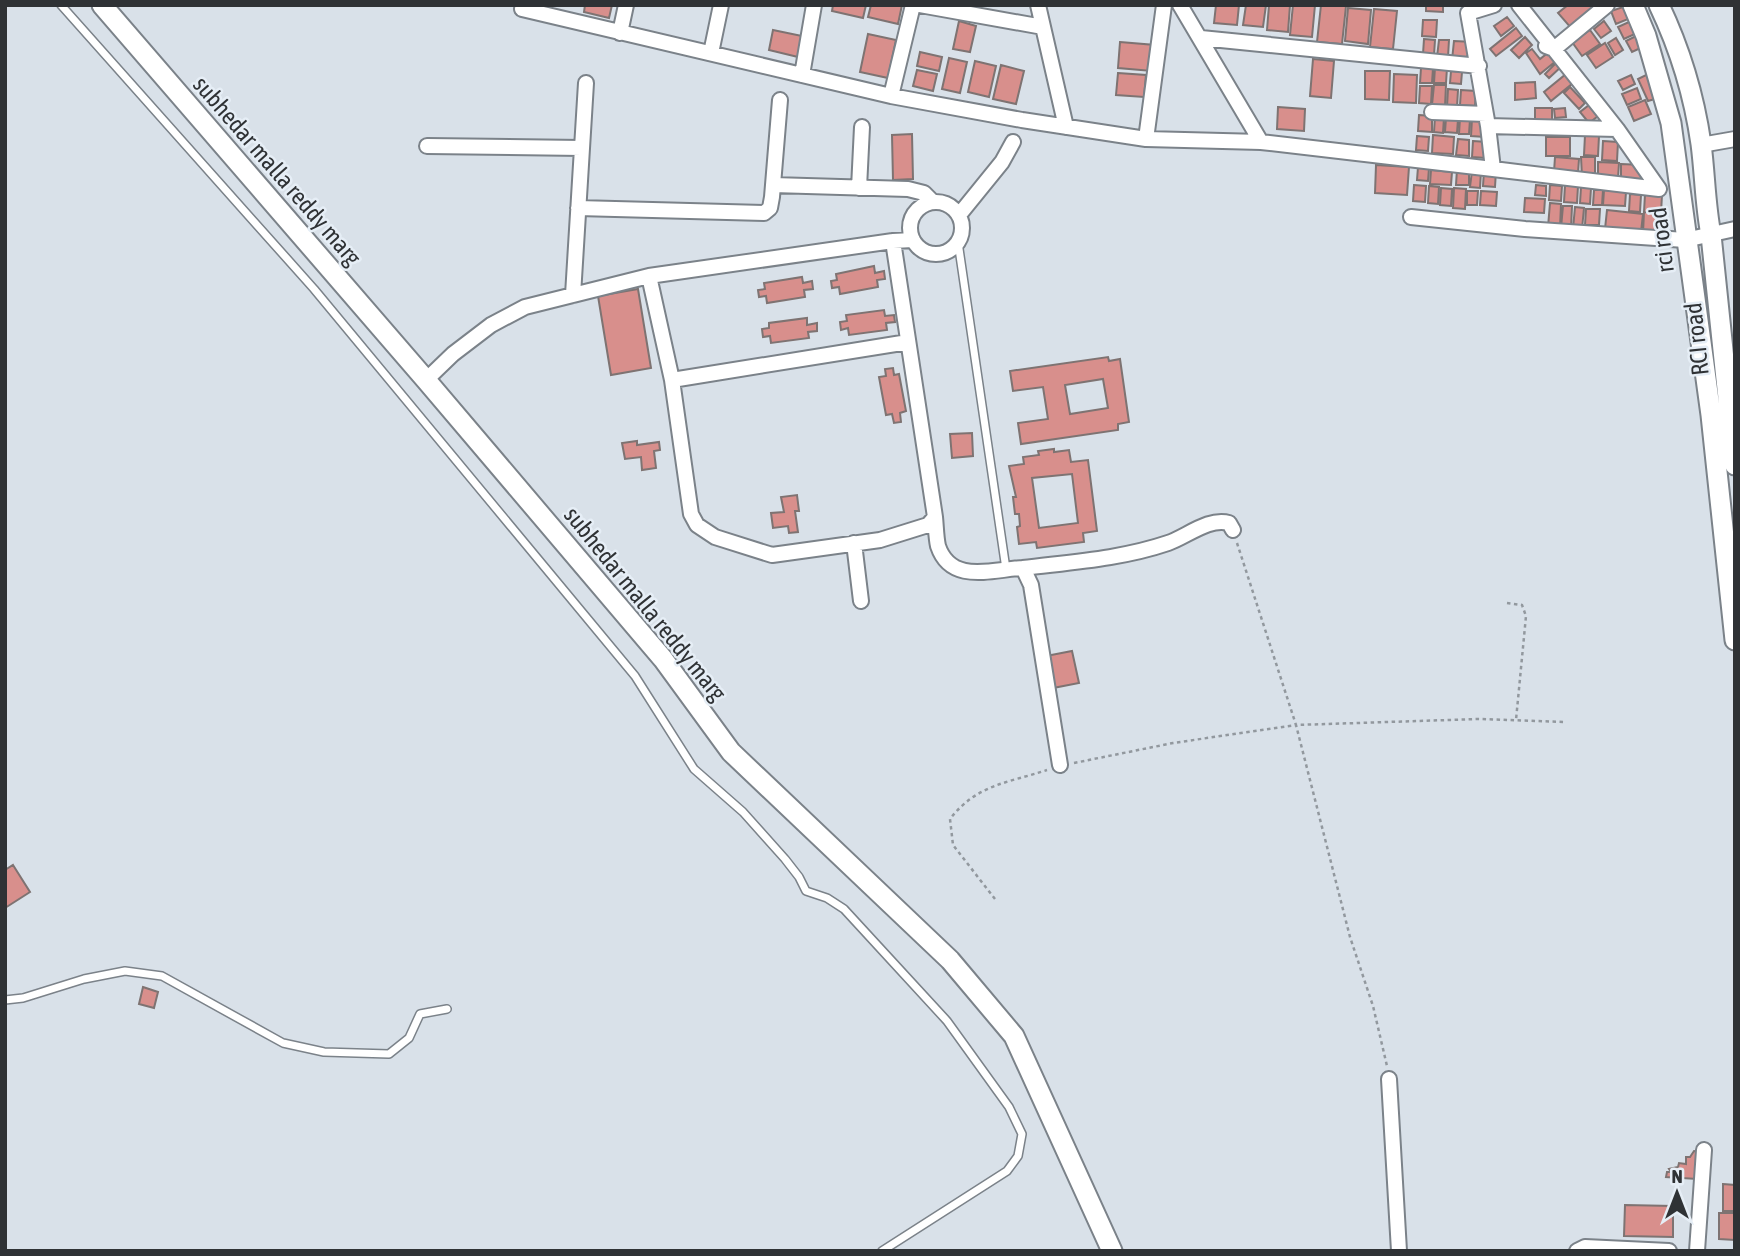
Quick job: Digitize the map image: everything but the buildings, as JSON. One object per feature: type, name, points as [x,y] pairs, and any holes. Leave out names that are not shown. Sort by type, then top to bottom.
[{"type":"main road","name":"subhedar malla reddy marg","points":[[102,5],[663,659],[731,752],[950,960],[1014,1036],[1112,1251]]},
{"type":"main road","name":"rci road","points":[[1633,5],[1646,36],[1671,123],[1711,415],[1735,640]]},
{"type":"main road","name":"RCI road","points":[[1659,5],[1691,90],[1701,145],[1735,465]]},
{"type":"street","points":[[523,5],[522,9],[891,96],[1066,127],[1146,139],[1261,142],[1659,189],[1617,129],[1549,47],[1520,5]]},
{"type":"street","points":[[620,33],[626,5]]},
{"type":"street","points":[[711,53],[721,5]]},
{"type":"street","points":[[802,75],[814,5]]},
{"type":"street","points":[[891,96],[913,5]]},
{"type":"street","points":[[920,5],[1043,27]]},
{"type":"street","points":[[1038,5],[1066,127]]},
{"type":"street","points":[[1146,139],[1164,5]]},
{"type":"street","points":[[1180,5],[1261,142]]},
{"type":"street","points":[[1493,169],[1479,65],[1462,9],[1494,5]]},
{"type":"street","points":[[1549,47],[1607,5]]},
{"type":"street","points":[[1201,38],[1479,65]]},
{"type":"street","points":[[573,295],[586,83]]},
{"type":"street","points":[[578,208],[764,213],[770,208],[780,100]]},
{"type":"street","points":[[1432,112],[1487,120],[1617,129]]},
{"type":"street","points":[[859,188],[862,127]]},
{"type":"street","points":[[1701,145],[1735,139]]},
{"type":"street","points":[[958,215],[1002,162],[1013,142]]},
{"type":"street","points":[[427,146],[582,148]]},
{"type":"street","points":[[773,185],[917,190],[933,202],[949,205],[958,215],[962,225],[958,242],[944,253],[935,254],[918,248],[910,232],[913,215],[918,209],[933,202]]},
{"type":"street","points":[[1411,217],[1525,229],[1685,240],[1735,229]]},
{"type":"street","points":[[426,380],[453,354],[491,325],[525,307],[649,276],[913,240]]},
{"type":"street","points":[[893,241],[938,545],[952,566],[968,573],[1134,554],[1172,542],[1219,522],[1229,523],[1233,530]]},
{"type":"street","points":[[649,276],[671,380],[691,514],[697,526],[715,537],[772,555],[880,540],[928,526],[934,517]]},
{"type":"street","points":[[671,380],[908,342]]},
{"type":"street","points":[[854,543],[861,601]]},
{"type":"street","points":[[1023,568],[1031,585],[1060,765]]},
{"type":"street","points":[[1390,1079],[1399,1251]]},
{"type":"street","points":[[1698,1251],[1704,1150]]},
{"type":"street","points":[[1577,1251],[1586,1247],[1669,1251]]},
{"type":"lane","points":[[61,5],[314,289],[635,676],[694,769],[743,812],[785,859],[806,891],[827,898],[844,909],[947,1021],[1009,1107],[1022,1133],[1018,1156],[1006,1171],[882,1251]]},
{"type":"lane","points":[[958,242],[1006,570]]},
{"type":"lane","points":[[5,1000],[23,998],[85,979],[125,971],[138,972],[162,976],[283,1043],[324,1052],[389,1054],[409,1038],[420,1014],[447,1009]]},
{"type":"path","points":[[1233,530],[1296,725],[1350,936],[1373,1006],[1390,1079]]},
{"type":"path","points":[[1507,603],[1522,605],[1526,616],[1516,720]]},
{"type":"path","points":[[995,899],[953,845],[950,820],[974,795],[992,785],[1017,780],[1060,765],[1173,743],[1296,725],[1516,720],[1566,722]]}]
